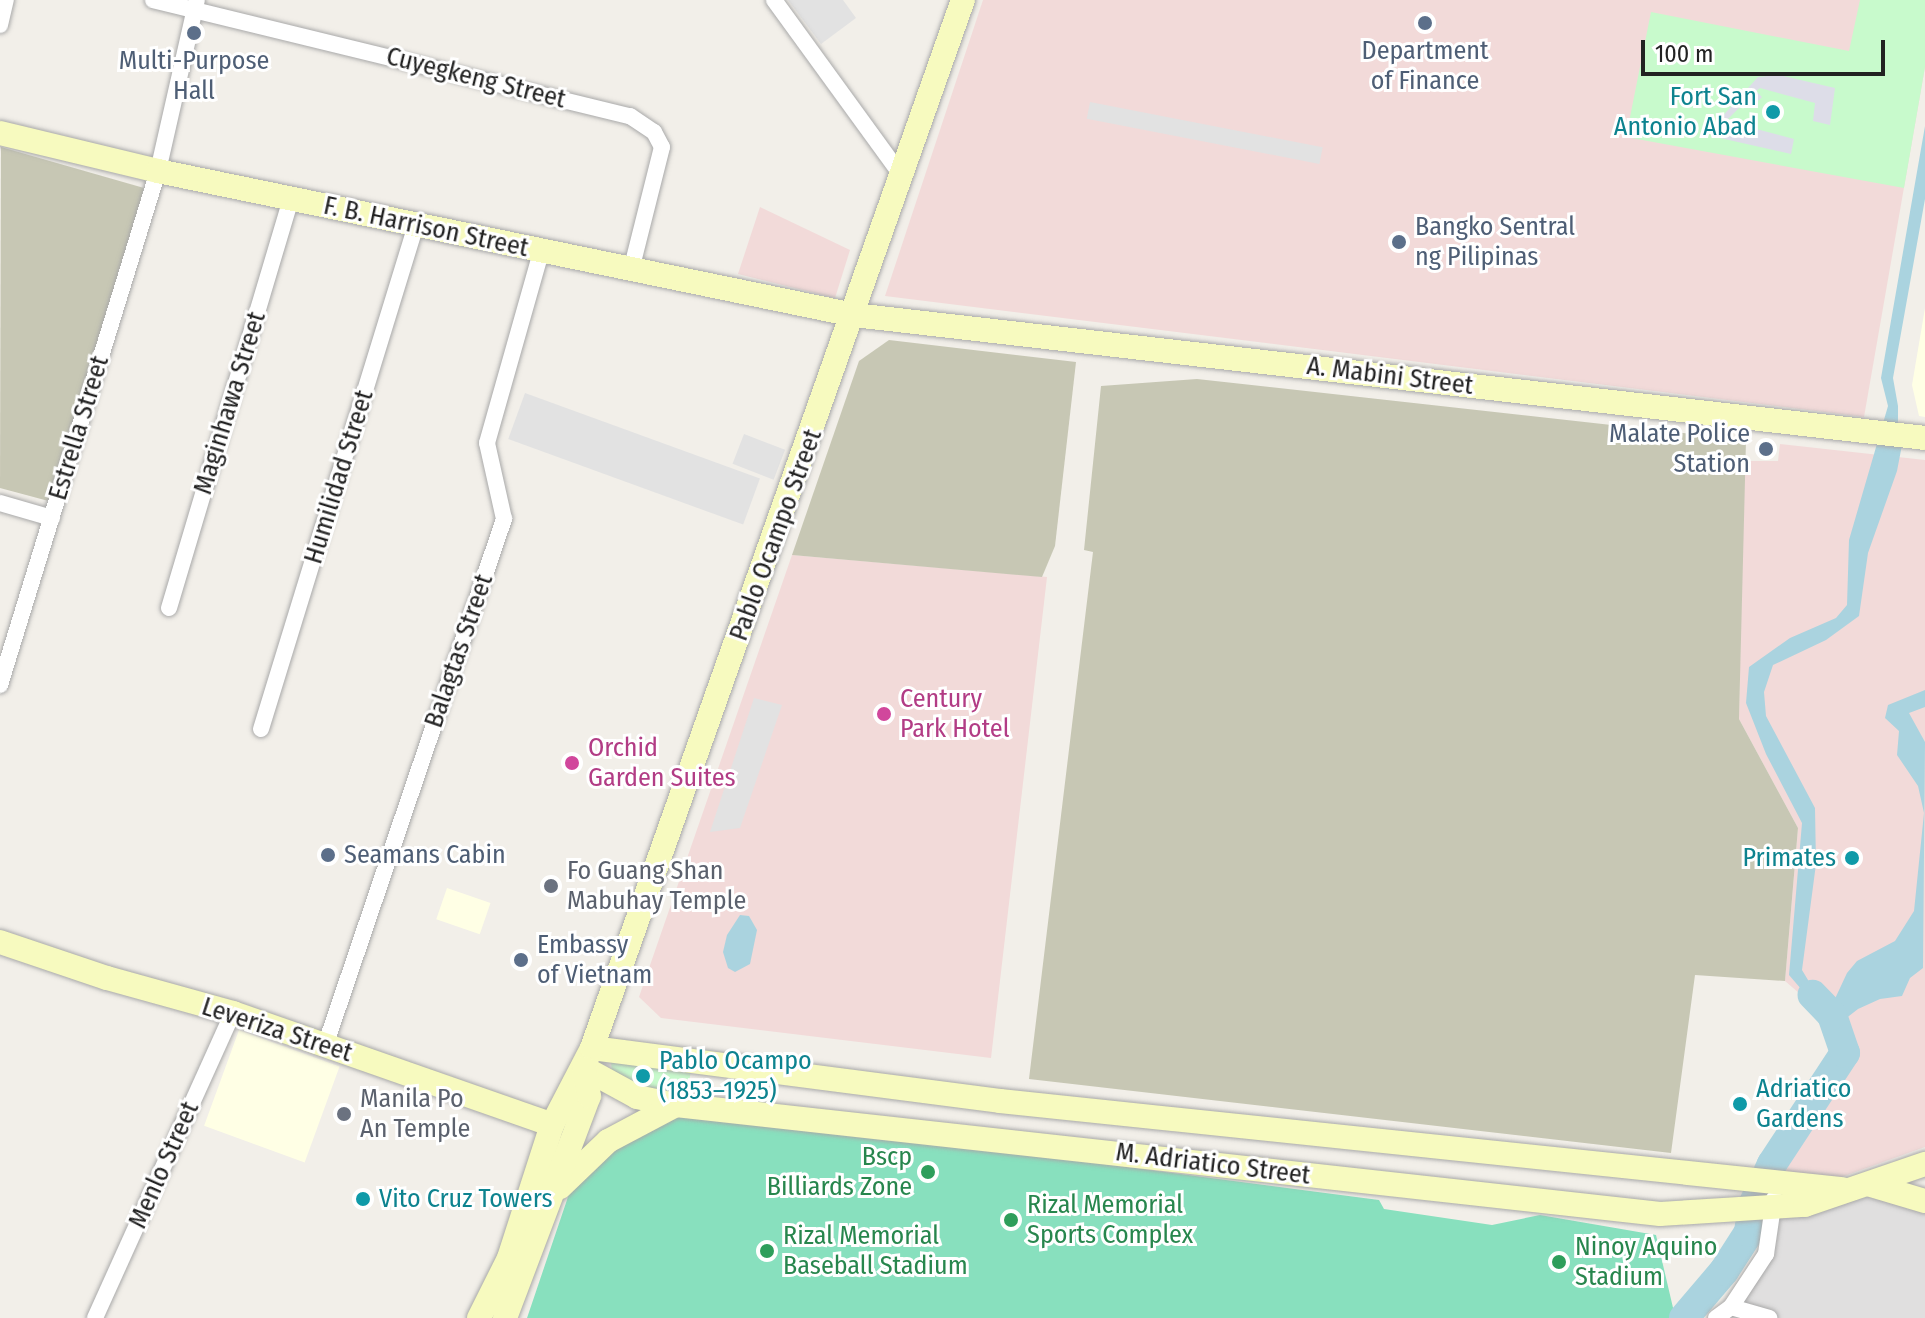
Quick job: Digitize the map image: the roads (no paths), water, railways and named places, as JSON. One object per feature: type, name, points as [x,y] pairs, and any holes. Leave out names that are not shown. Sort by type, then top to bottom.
[{"type":"main road","name":"Pablo Ocampo Street","points":[[479,1318],[509,1258],[552,1125],[588,1058],[854,315],[963,0]]},
{"type":"main road","name":"F. B. Harrison Street","points":[[0,133],[158,171],[854,315]]},
{"type":"main road","name":"A. Mabini Street","points":[[854,315],[1200,353],[1689,414],[1901,435]]},
{"type":"main road","name":"Leveriza Street","points":[[0,942],[107,978],[233,1013],[552,1125]]},
{"type":"main road","name":"Pablo Ocampo Street","points":[[505,1318],[589,1096],[588,1058]]},
{"type":"main road","name":"M. Adriatico Street","points":[[588,1058],[637,1097],[676,1105],[1646,1213],[1805,1205],[1925,1164]]},
{"type":"main road","name":"M. Adriatico Street","points":[[588,1058],[1860,1188]]},
{"type":"main road","points":[[553,1195],[579,1166],[608,1141],[676,1105]]},
{"type":"main road","points":[[1860,1188],[1925,1201]]},
{"type":"street","points":[[0,25],[6,0]]},
{"type":"street","name":"Cuyegkeng Street","points":[[153,0],[196,5],[630,116],[654,132],[662,147],[631,270]]},
{"type":"street","points":[[774,0],[902,176]]},
{"type":"street","name":"Estrella Street","points":[[0,685],[158,171],[196,5]]},
{"type":"street","name":"Maginhawa Street","points":[[169,608],[291,199]]},
{"type":"street","name":"Humilidad Street","points":[[261,729],[416,225]]},
{"type":"street","name":"Balagtas Street","points":[[325,1046],[504,519],[487,443],[541,252]]},
{"type":"street","points":[[0,503],[52,518]]},
{"type":"street","name":"Menlo Street","points":[[95,1318],[233,1013]]},
{"type":"street","points":[[1716,1318],[1731,1307],[1766,1254],[1761,1206],[1768,1179]]},
{"type":"street","points":[[1731,1307],[1769,1318]]},
{"type":"water","points":[[1925,126],[1925,199],[1893,378],[1898,406],[1898,443],[1902,445],[1897,471],[1868,553],[1859,616],[1826,640],[1773,665],[1764,692],[1766,716],[1815,808],[1816,864],[1802,970],[1811,985],[1833,1003],[1847,973],[1857,961],[1895,941],[1914,911],[1924,813],[1918,786],[1897,755],[1899,731],[1885,718],[1888,705],[1925,690],[1925,707],[1909,713],[1925,742],[1923,968],[1910,978],[1902,996],[1880,999],[1858,1009],[1831,1030],[1820,1011],[1789,975],[1802,823],[1766,754],[1746,703],[1749,667],[1790,638],[1836,618],[1847,605],[1849,540],[1888,406],[1881,378]]},
{"type":"water","points":[[740,915],[749,916],[757,930],[750,964],[735,972],[728,968],[723,952],[727,935]]},
{"type":"waterway","points":[[1684,1318],[1724,1271],[1749,1232],[1753,1205],[1772,1164],[1845,1053],[1832,1015],[1813,995]]},
{"type":"place","name":"Department of Finance","points":[[1425,23]]},
{"type":"place","name":"Multi-Purpose Hall","points":[[194,33]]},
{"type":"place","name":"Fort San Antonio Abad","points":[[1773,112]]},
{"type":"place","name":"Bangko Sentral ng Pilipinas","points":[[1399,242]]},
{"type":"place","name":"Malate Police Station","points":[[1766,449]]},
{"type":"place","name":"Century Park Hotel","points":[[884,714]]},
{"type":"place","name":"Orchid Garden Suites","points":[[572,763]]},
{"type":"place","name":"Seamans Cabin","points":[[328,855]]},
{"type":"place","name":"Primates","points":[[1852,858]]},
{"type":"place","name":"Fo Guang Shan Mabuhay Temple","points":[[551,886]]},
{"type":"place","name":"Embassy of Vietnam","points":[[521,960]]},
{"type":"place","name":"Pablo Ocampo (1853–1925)","points":[[643,1076]]},
{"type":"place","name":"Adriatico Gardens","points":[[1740,1104]]},
{"type":"place","name":"Manila Po An Temple","points":[[344,1114]]},
{"type":"place","name":"Bscp Billiards Zone","points":[[928,1172]]},
{"type":"place","name":"Vito Cruz Towers","points":[[363,1199]]},
{"type":"place","name":"Rizal Memorial Sports Complex","points":[[1011,1220]]},
{"type":"place","name":"Rizal Memorial Baseball Stadium","points":[[767,1251]]},
{"type":"place","name":"Ninoy Aquino Stadium","points":[[1559,1262]]}]
